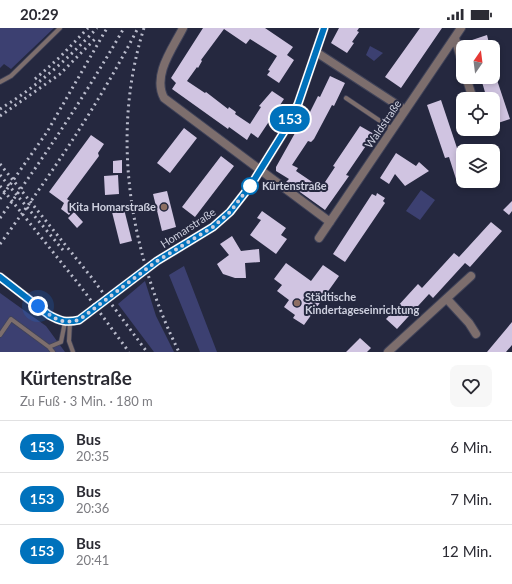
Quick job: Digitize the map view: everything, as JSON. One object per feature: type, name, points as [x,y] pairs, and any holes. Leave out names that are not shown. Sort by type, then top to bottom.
[{"type":"street","points":[[183,28],[164,65],[160,79],[160,91],[164,98],[330,222]]},
{"type":"street","name":"Homarstraße","points":[[67,322],[79,320],[157,261],[213,227],[230,212],[260,171],[284,132],[298,104],[324,28]]},
{"type":"street","name":"Waldstraße","points":[[319,238],[461,28]]},
{"type":"street","points":[[454,38],[456,44]]},
{"type":"street","points":[[316,52],[405,110]]},
{"type":"street","points":[[388,352],[447,300],[471,276]]},
{"type":"street","points":[[0,278],[49,315],[67,322]]},
{"type":"street","points":[[447,300],[469,323],[476,334]]},
{"type":"lane","points":[[0,82],[11,76],[60,28]]},
{"type":"lane","points":[[346,98],[392,129]]},
{"type":"lane","points":[[0,335],[11,319],[49,347],[53,352]]},
{"type":"lane","points":[[49,347],[61,342],[67,322]]},
{"type":"lane","points":[[67,322],[69,341],[73,352]]},
{"type":"shaded area","points":[[0,28],[54,28],[11,69],[4,64],[0,68]]},
{"type":"shaded area","points":[[370,46],[383,53],[374,61],[366,55]]},
{"type":"shaded area","points":[[421,190],[435,200],[420,220],[406,211]]},
{"type":"shaded area","points":[[184,266],[217,352],[200,352],[169,275]]},
{"type":"shaded area","points":[[145,281],[156,316],[174,352],[154,352],[118,304]]},
{"type":"shaded area","points":[[0,293],[46,326],[65,352],[0,352]]},
{"type":"building","points":[[203,28],[265,28],[293,47],[287,55],[294,60],[279,83],[267,75],[270,71],[268,70],[277,56],[250,39],[246,44],[224,29],[201,60],[202,61],[198,68],[197,67],[187,81],[205,93],[206,92],[228,109],[229,107],[236,112],[235,114],[250,124],[261,107],[259,106],[272,91],[284,99],[258,138],[251,133],[247,140],[229,127],[228,129],[172,89],[176,83],[171,78]]},
{"type":"building","points":[[339,28],[359,28],[357,31],[359,32],[352,42],[354,43],[347,53],[331,43]]},
{"type":"building","points":[[420,28],[442,28],[401,88],[385,77]]},
{"type":"building","points":[[487,35],[488,40],[472,40]]},
{"type":"building","points":[[330,76],[345,83],[334,106],[332,105],[314,139],[311,142],[308,141],[292,165],[298,168],[296,171],[321,188],[335,167],[333,166],[360,126],[374,134],[346,175],[349,176],[325,210],[286,182],[289,179],[276,171],[276,167],[304,117],[307,118],[318,96],[320,97]]},
{"type":"building","points":[[483,84],[498,84],[510,119],[500,122],[500,92],[485,92]]},
{"type":"building","points":[[441,100],[456,145],[456,179],[449,157],[445,158],[427,105]]},
{"type":"building","points":[[184,128],[197,138],[170,173],[157,163]]},
{"type":"building","points":[[91,135],[104,144],[98,153],[99,156],[67,199],[75,205],[69,215],[61,209],[64,203],[49,192]]},
{"type":"building","points":[[396,153],[416,166],[419,162],[429,171],[405,186],[395,174],[389,184],[380,178]]},
{"type":"building","points":[[221,156],[234,166],[195,217],[182,207]]},
{"type":"building","points":[[122,160],[122,173],[113,173],[113,161]]},
{"type":"building","points":[[118,175],[119,194],[105,195],[104,176]]},
{"type":"building","name":"Kita Homarstraße","points":[[167,191],[176,227],[162,231],[153,194]]},
{"type":"building","points":[[377,193],[385,198],[383,201],[385,203],[345,262],[333,254],[372,194],[376,196]]},
{"type":"building","points":[[512,201],[512,211],[509,215],[503,210]]},
{"type":"building","points":[[124,209],[132,241],[120,244],[112,212]]},
{"type":"building","points":[[262,211],[286,228],[281,235],[287,239],[276,254],[250,235],[261,220],[257,218]]},
{"type":"building","points":[[74,212],[83,222],[77,228],[68,218]]},
{"type":"building","points":[[491,222],[502,231],[470,267],[465,263],[433,298],[429,294],[397,329],[386,319],[418,284],[422,288],[454,253],[459,257]]},
{"type":"building","points":[[232,236],[241,251],[259,249],[260,262],[245,263],[246,278],[235,278],[223,274],[217,264],[229,255],[220,244]]},
{"type":"building","points":[[286,263],[311,281],[323,265],[339,276],[304,325],[293,318],[295,315],[284,307],[289,300],[277,291],[282,285],[274,279]]},
{"type":"building","points":[[512,322],[512,345],[506,352],[487,352]]},
{"type":"building","points":[[360,338],[371,348],[367,352],[346,352]]},
{"type":"railway","points":[[35,79],[60,57],[88,28]]},
{"type":"railway","points":[[0,109],[51,72],[75,51],[97,28]]},
{"type":"railway","points":[[0,199],[47,132],[107,28]]},
{"type":"railway","points":[[0,218],[65,124],[124,28]]},
{"type":"railway","points":[[0,244],[73,139],[138,28]]},
{"type":"railway","points":[[144,28],[134,69],[128,110],[127,151],[130,193],[137,234],[148,275],[162,314],[179,352]]},
{"type":"railway","points":[[0,116],[60,74],[97,37]]},
{"type":"railway","points":[[0,164],[92,278],[147,352]]},
{"type":"railway","points":[[0,175],[63,250]]},
{"type":"railway","points":[[0,186],[81,287],[129,352]]},
{"type":"bus line","name":"153","points":[[0,277],[49,315],[58,320],[65,322],[79,320],[157,261],[213,227],[230,212],[251,185],[287,127],[298,104],[324,28]]},
{"type":"place","name":"Kürtenstraße","points":[[250,186]]},
{"type":"place","name":"Kita Homarstraße","points":[[164,207]]},
{"type":"place","name":"Städtische Kindertageseinrichtung","points":[[297,303]]},
{"type":"route","points":[[38,306],[58,320],[65,322],[79,320],[157,261],[213,227],[230,212],[251,185],[250,186]]}]
